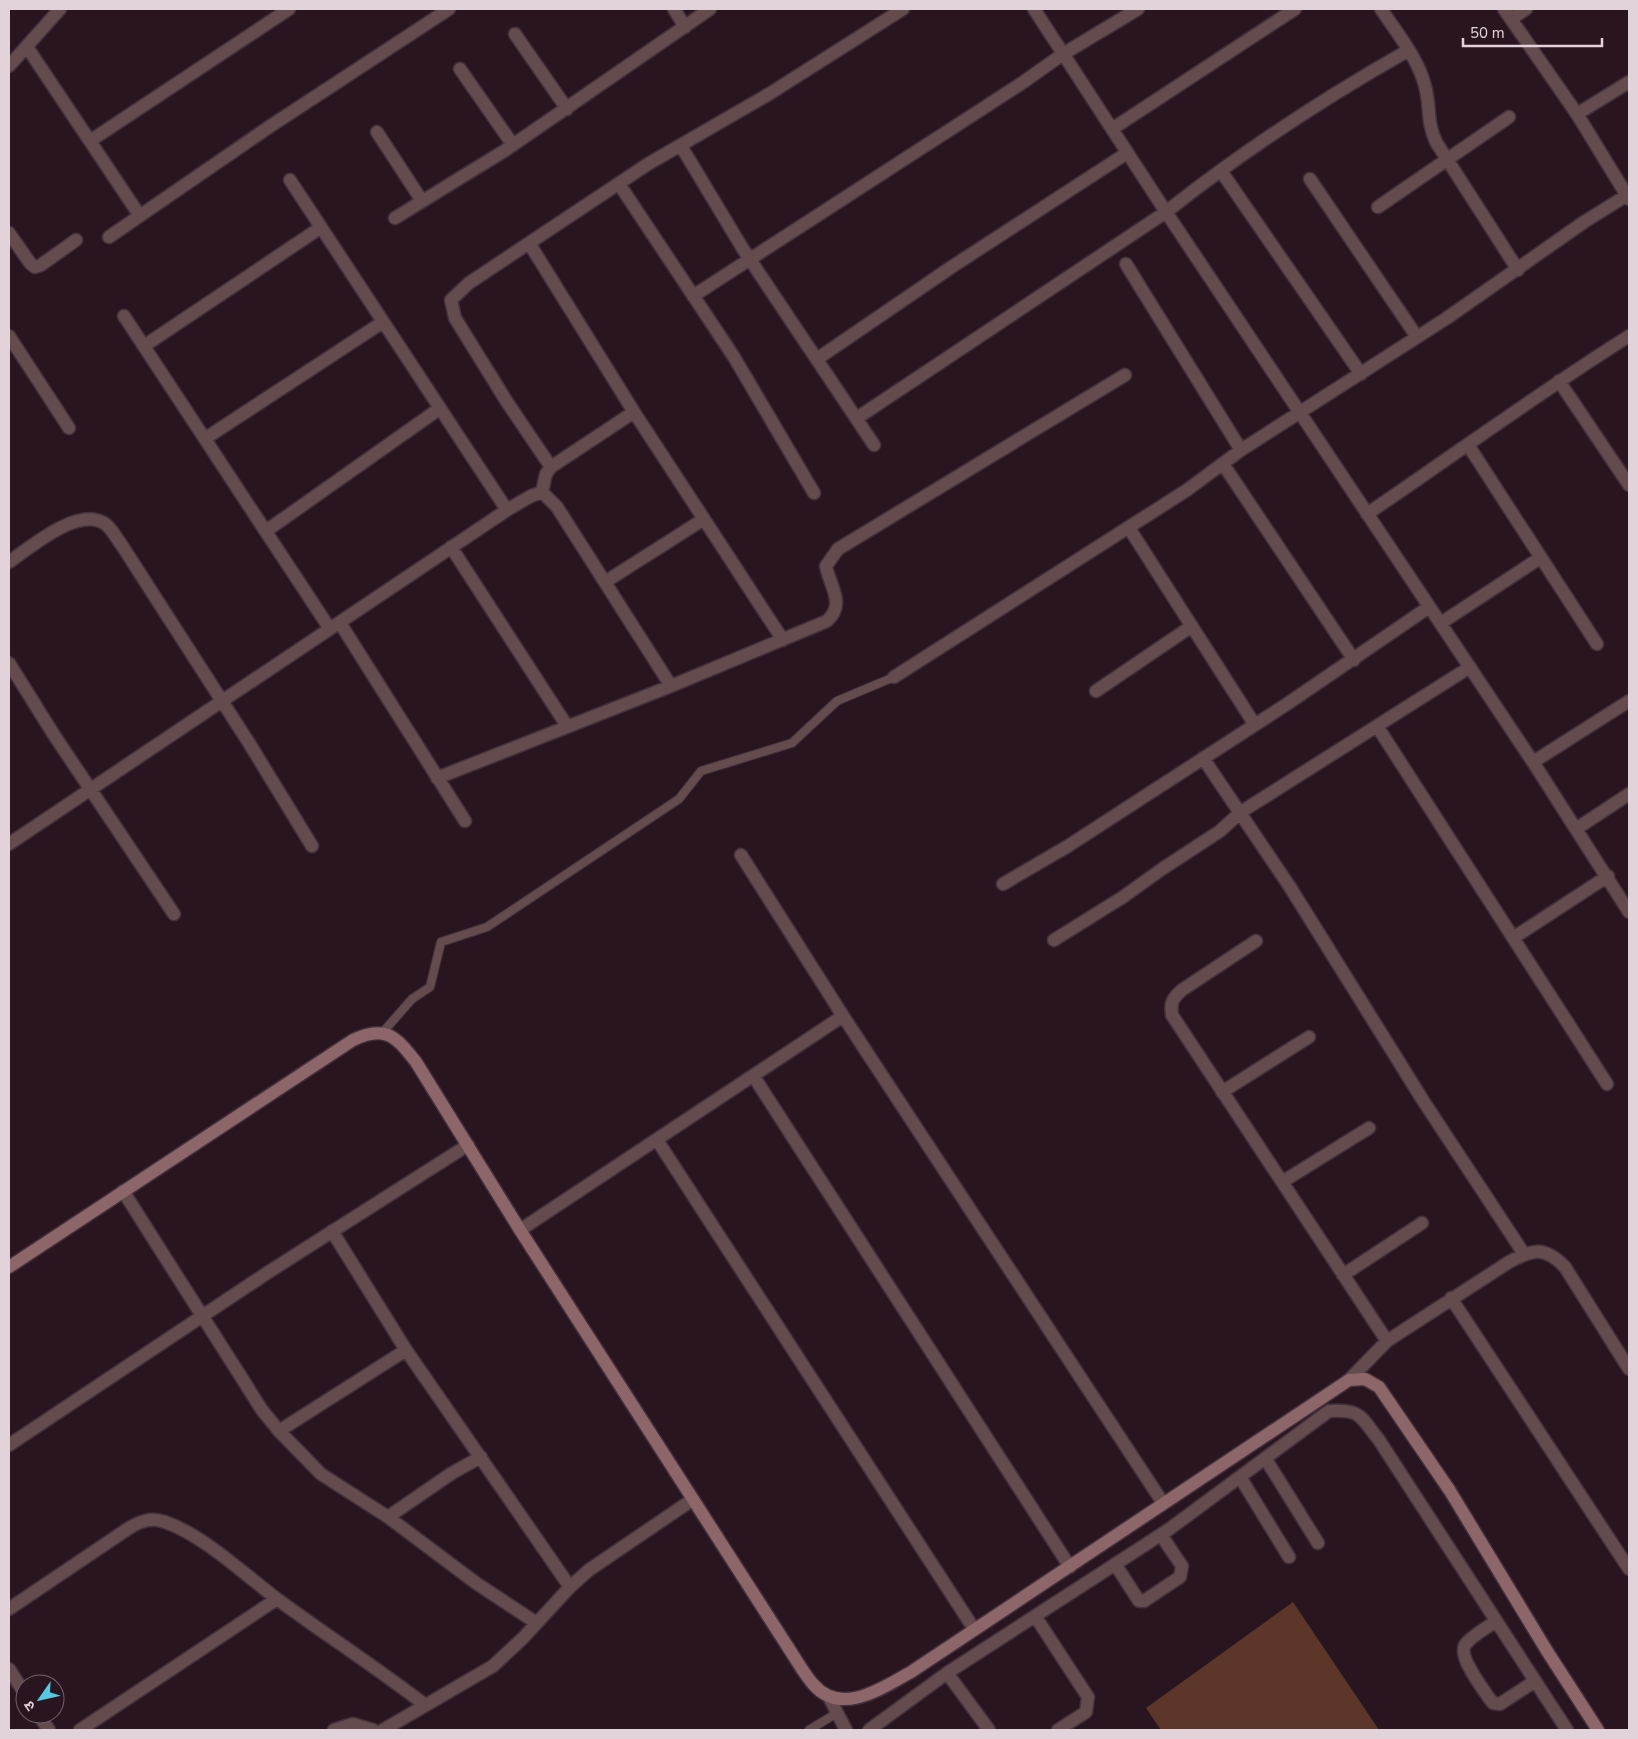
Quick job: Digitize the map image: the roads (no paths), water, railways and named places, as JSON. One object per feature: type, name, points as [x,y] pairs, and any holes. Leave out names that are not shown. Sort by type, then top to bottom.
[{"type":"street","points":[[9,66],[60,9]]},
{"type":"street","points":[[90,142],[290,9]]},
{"type":"street","points":[[109,237],[269,127],[449,9]]},
{"type":"street","points":[[674,9],[685,27]]},
{"type":"street","points":[[395,218],[513,145],[710,9]]},
{"type":"street","points":[[552,467],[507,402],[452,309],[451,300],[459,290],[648,164],[785,84],[903,9]]},
{"type":"street","points":[[1034,9],[1166,212],[1300,410],[1367,514],[1533,762],[1608,876],[1629,912]]},
{"type":"street","points":[[693,296],[1022,83],[1063,54],[1138,9]]},
{"type":"street","points":[[1112,129],[1295,9]]},
{"type":"street","points":[[1381,9],[1408,50],[1425,86],[1430,129],[1446,160],[1518,270]]},
{"type":"street","points":[[894,677],[1129,528],[1300,410],[1361,374],[1518,270],[1584,222],[1628,196],[1576,114],[1507,14],[1526,9]]},
{"type":"street","points":[[515,34],[567,109]]},
{"type":"street","points":[[27,47],[140,216]]},
{"type":"street","points":[[857,418],[1166,212],[1220,171],[1327,98],[1408,50]]},
{"type":"street","points":[[460,70],[513,145]]},
{"type":"street","points":[[1576,114],[1629,82]]},
{"type":"street","points":[[1378,207],[1509,117]]},
{"type":"street","points":[[376,132],[422,201]]},
{"type":"street","points":[[681,146],[750,259],[874,445]]},
{"type":"street","points":[[817,359],[953,266],[1127,152]]},
{"type":"street","points":[[1220,171],[1361,374]]},
{"type":"street","points":[[1310,179],[1417,337]]},
{"type":"street","points":[[290,180],[507,510]]},
{"type":"street","points":[[619,184],[734,357],[814,494]]},
{"type":"street","points":[[144,346],[320,228]]},
{"type":"street","points":[[9,233],[30,263],[35,267],[41,265],[76,240]]},
{"type":"street","points":[[529,243],[634,412],[783,640]]},
{"type":"street","points":[[1126,264],[1241,450]]},
{"type":"street","points":[[124,316],[266,531],[335,626],[464,821]]},
{"type":"street","points":[[206,438],[382,322]]},
{"type":"street","points":[[9,336],[69,428]]},
{"type":"street","points":[[1367,514],[1559,381],[1629,336]]},
{"type":"street","points":[[437,778],[671,686],[827,621],[835,614],[837,603],[826,566],[838,549],[1125,375]]},
{"type":"street","points":[[1559,381],[1629,485]]},
{"type":"street","points":[[266,531],[439,409]]},
{"type":"street","points":[[542,492],[546,474],[552,467],[634,412]]},
{"type":"street","points":[[1468,445],[1597,644]]},
{"type":"street","points":[[1223,464],[1354,660]]},
{"type":"street","points":[[9,844],[450,547],[507,510],[542,492]]},
{"type":"street","points":[[542,492],[557,507],[671,686]]},
{"type":"street","points":[[605,582],[704,519]]},
{"type":"street","points":[[9,562],[58,530],[78,520],[93,520],[105,523],[121,544],[312,846]]},
{"type":"street","points":[[1129,528],[1255,725]]},
{"type":"street","points":[[450,547],[567,726]]},
{"type":"street","points":[[1440,623],[1540,558]]},
{"type":"street","points":[[1003,884],[1076,841],[1255,725],[1354,660],[1429,607]]},
{"type":"street","points":[[1096,691],[1192,626]]},
{"type":"street","points":[[9,663],[90,789],[174,914]]},
{"type":"street","points":[[1054,940],[1123,897],[1162,868],[1220,831],[1241,812],[1470,667]]},
{"type":"street","points":[[1533,762],[1629,701]]},
{"type":"street","points":[[1377,726],[1607,1084]]},
{"type":"street","points":[[1203,758],[1241,812],[1524,1254]]},
{"type":"street","points":[[1576,829],[1629,794]]},
{"type":"street","points":[[741,855],[843,1016],[1163,1503]]},
{"type":"street","points":[[1513,938],[1608,876]]},
{"type":"street","points":[[1256,941],[1182,990],[1173,998],[1170,1006],[1172,1014],[1387,1341]]},
{"type":"street","points":[[520,1230],[549,1209],[754,1077],[843,1016]]},
{"type":"street","points":[[9,1267],[354,1040],[369,1032],[383,1032],[400,1041],[416,1062],[520,1230],[692,1500],[813,1685],[829,1697],[846,1701],[873,1694],[911,1672],[1349,1380],[1387,1341],[1451,1298],[1524,1254],[1547,1252],[1555,1256],[1565,1267],[1629,1369]]},
{"type":"street","points":[[1222,1092],[1309,1037]]},
{"type":"street","points":[[754,1077],[1070,1567]]},
{"type":"street","points":[[1282,1182],[1369,1128]]},
{"type":"street","points":[[657,1140],[974,1629]]},
{"type":"street","points":[[9,1445],[332,1231],[468,1145]]},
{"type":"street","points":[[123,1191],[262,1410],[279,1432],[321,1474],[388,1517],[476,1583],[535,1622]]},
{"type":"street","points":[[1343,1275],[1422,1223]]},
{"type":"street","points":[[332,1231],[406,1350],[570,1587]]},
{"type":"street","points":[[1451,1298],[1629,1569]]},
{"type":"street","points":[[279,1432],[406,1350]]},
{"type":"street","points":[[1349,1380],[1365,1379],[1380,1387],[1450,1491],[1598,1730]]},
{"type":"street","points":[[869,1730],[947,1673],[1160,1534],[1328,1411],[1349,1410],[1361,1417],[1379,1440],[1567,1730]]},
{"type":"street","points":[[388,1517],[452,1473],[481,1457]]},
{"type":"street","points":[[1265,1458],[1318,1543]]},
{"type":"street","points":[[1240,1477],[1289,1557]]},
{"type":"street","points":[[383,1730],[493,1666],[523,1638],[535,1622],[570,1587],[615,1552],[692,1500]]},
{"type":"street","points":[[9,1609],[129,1528],[151,1519],[165,1522],[202,1543],[426,1705]]},
{"type":"street","points":[[1115,1564],[1139,1601],[1148,1598],[1180,1577],[1182,1566],[1160,1534]]},
{"type":"street","points":[[80,1730],[277,1598]]},
{"type":"street","points":[[1035,1616],[1088,1697],[1086,1712],[1058,1730]]},
{"type":"street","points":[[1496,1621],[1466,1644],[1463,1650],[1465,1659],[1489,1698],[1493,1703],[1500,1704],[1535,1681]]},
{"type":"street","points":[[947,1673],[989,1730]]},
{"type":"street","points":[[829,1697],[846,1730]]},
{"type":"street","points":[[334,1730],[353,1724],[373,1730]]},
{"type":"lane","points":[[383,1032],[412,999],[430,987],[440,942],[486,927],[679,799],[701,771],[792,743],[837,701],[894,677]]},
{"type":"lane","points":[[809,1730],[837,1713]]}]
